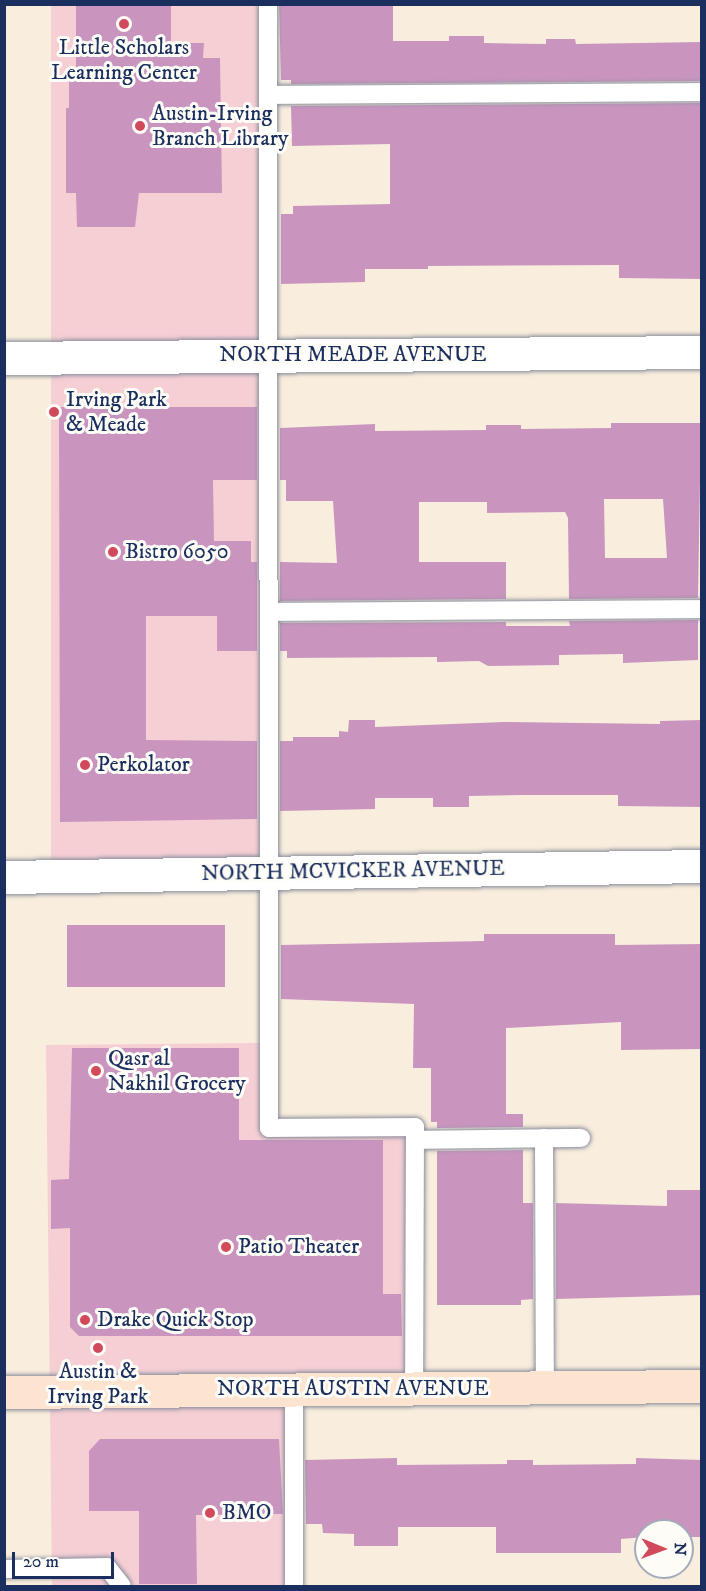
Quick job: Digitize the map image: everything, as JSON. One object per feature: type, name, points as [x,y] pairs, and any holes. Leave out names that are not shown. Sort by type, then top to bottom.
[{"type":"street","name":"NORTH MEADE AVENUE","points":[[4,358],[702,352]]},
{"type":"street","name":"NORTH MCVICKER AVENUE","points":[[4,877],[702,866]]},
{"type":"street","name":"NORTH AUSTIN AVENUE","points":[[4,1392],[702,1386]]},
{"type":"lane","points":[[268,4],[269,1128],[415,1127],[414,1389]]},
{"type":"lane","points":[[268,95],[702,92]]},
{"type":"lane","points":[[269,612],[702,609]]},
{"type":"lane","points":[[544,1138],[545,1388]]},
{"type":"lane","points":[[415,1140],[581,1138]]},
{"type":"lane","points":[[294,1390],[294,1587]]},
{"type":"lane","points":[[4,1569],[107,1567],[122,1587]]},
{"type":"shaded area","points":[[51,5],[265,5],[265,867],[51,867]]},
{"type":"shaded area","points":[[263,1043],[264,1134],[412,1133],[414,1379],[291,1380],[291,1586],[52,1586],[46,1045]]},
{"type":"building","name":"Austin-Irving Branch Library","points":[[76,4],[171,4],[171,43],[204,43],[203,58],[220,58],[222,193],[139,193],[135,227],[77,227],[76,193],[66,193],[66,108],[69,108],[69,69],[76,69]]},
{"type":"building","points":[[279,4],[393,4],[393,41],[449,41],[449,36],[484,36],[484,43],[546,44],[546,39],[575,39],[576,44],[702,42],[702,81],[291,84],[291,80],[281,80]]},
{"type":"building","points":[[702,103],[702,279],[619,278],[619,265],[428,266],[428,269],[365,269],[365,282],[281,284],[281,214],[293,214],[293,206],[390,204],[390,144],[292,146],[291,106]]},
{"type":"building","points":[[59,407],[257,407],[257,480],[213,480],[214,541],[251,541],[251,562],[257,562],[257,651],[217,651],[217,616],[146,616],[146,740],[257,741],[257,819],[60,822]]},
{"type":"building","points":[[611,423],[701,423],[698,598],[569,599],[568,518],[565,512],[487,513],[487,502],[419,502],[419,562],[506,562],[506,599],[280,601],[280,562],[337,563],[333,501],[286,501],[286,480],[280,480],[280,428],[375,424],[375,431],[486,430],[486,425],[521,425],[521,429],[611,428]],"holes":[[[604,499],[663,499],[667,558],[605,558]]]},
{"type":"building","points":[[698,620],[698,660],[623,663],[623,654],[559,655],[559,665],[488,666],[479,661],[437,662],[437,657],[287,658],[287,651],[280,651],[280,623],[506,622],[506,626],[570,626],[569,621]]},
{"type":"building","points":[[349,720],[375,720],[375,727],[504,722],[660,724],[660,721],[701,720],[701,807],[618,806],[618,795],[521,795],[469,796],[469,807],[433,807],[433,798],[375,798],[375,809],[280,811],[280,741],[293,741],[293,737],[339,737],[339,731],[348,732]]},
{"type":"building","points":[[67,925],[225,925],[225,987],[67,987]]},
{"type":"building","points":[[484,934],[615,934],[615,945],[702,944],[702,1049],[621,1050],[621,1022],[506,1028],[506,1114],[523,1114],[523,1127],[437,1128],[437,1122],[431,1122],[431,1068],[413,1068],[414,1004],[281,999],[281,945],[484,941]]},
{"type":"building","name":"Patio Theater","points":[[72,1048],[239,1048],[239,1140],[383,1140],[383,1294],[401,1294],[402,1336],[79,1336],[70,1327],[70,1228],[51,1229],[51,1180],[69,1179]]},
{"type":"building","points":[[523,1150],[523,1203],[533,1203],[533,1299],[521,1300],[521,1305],[437,1305],[437,1151]]},
{"type":"building","points":[[667,1190],[702,1190],[702,1295],[556,1299],[556,1203],[667,1206]]},
{"type":"building","name":"BMO","points":[[100,1439],[279,1439],[283,1514],[196,1515],[197,1584],[139,1584],[139,1511],[89,1511],[89,1451]]},
{"type":"building","points":[[397,1458],[397,1465],[507,1464],[507,1460],[533,1460],[533,1465],[636,1464],[636,1458],[702,1460],[702,1537],[694,1537],[694,1519],[634,1519],[634,1538],[621,1539],[621,1553],[496,1553],[496,1527],[398,1527],[398,1546],[354,1546],[354,1534],[323,1533],[322,1524],[306,1524],[305,1460]]},
{"type":"place","name":"Little Scholars Learning Center","points":[[124,24]]},
{"type":"place","name":"Austin-Irving Branch Library","points":[[140,126]]},
{"type":"place","name":"Irving Park & Meade","points":[[54,412]]},
{"type":"place","name":"Bistro 6050","points":[[113,552]]},
{"type":"place","name":"Perkolator","points":[[85,765]]},
{"type":"place","name":"Qasr al Nakhil Grocery","points":[[96,1071]]},
{"type":"place","name":"Patio Theater","points":[[226,1247]]},
{"type":"place","name":"Drake Quick Stop","points":[[85,1320]]},
{"type":"place","name":"Austin & Irving Park","points":[[98,1348]]},
{"type":"place","name":"BMO","points":[[210,1513]]}]
